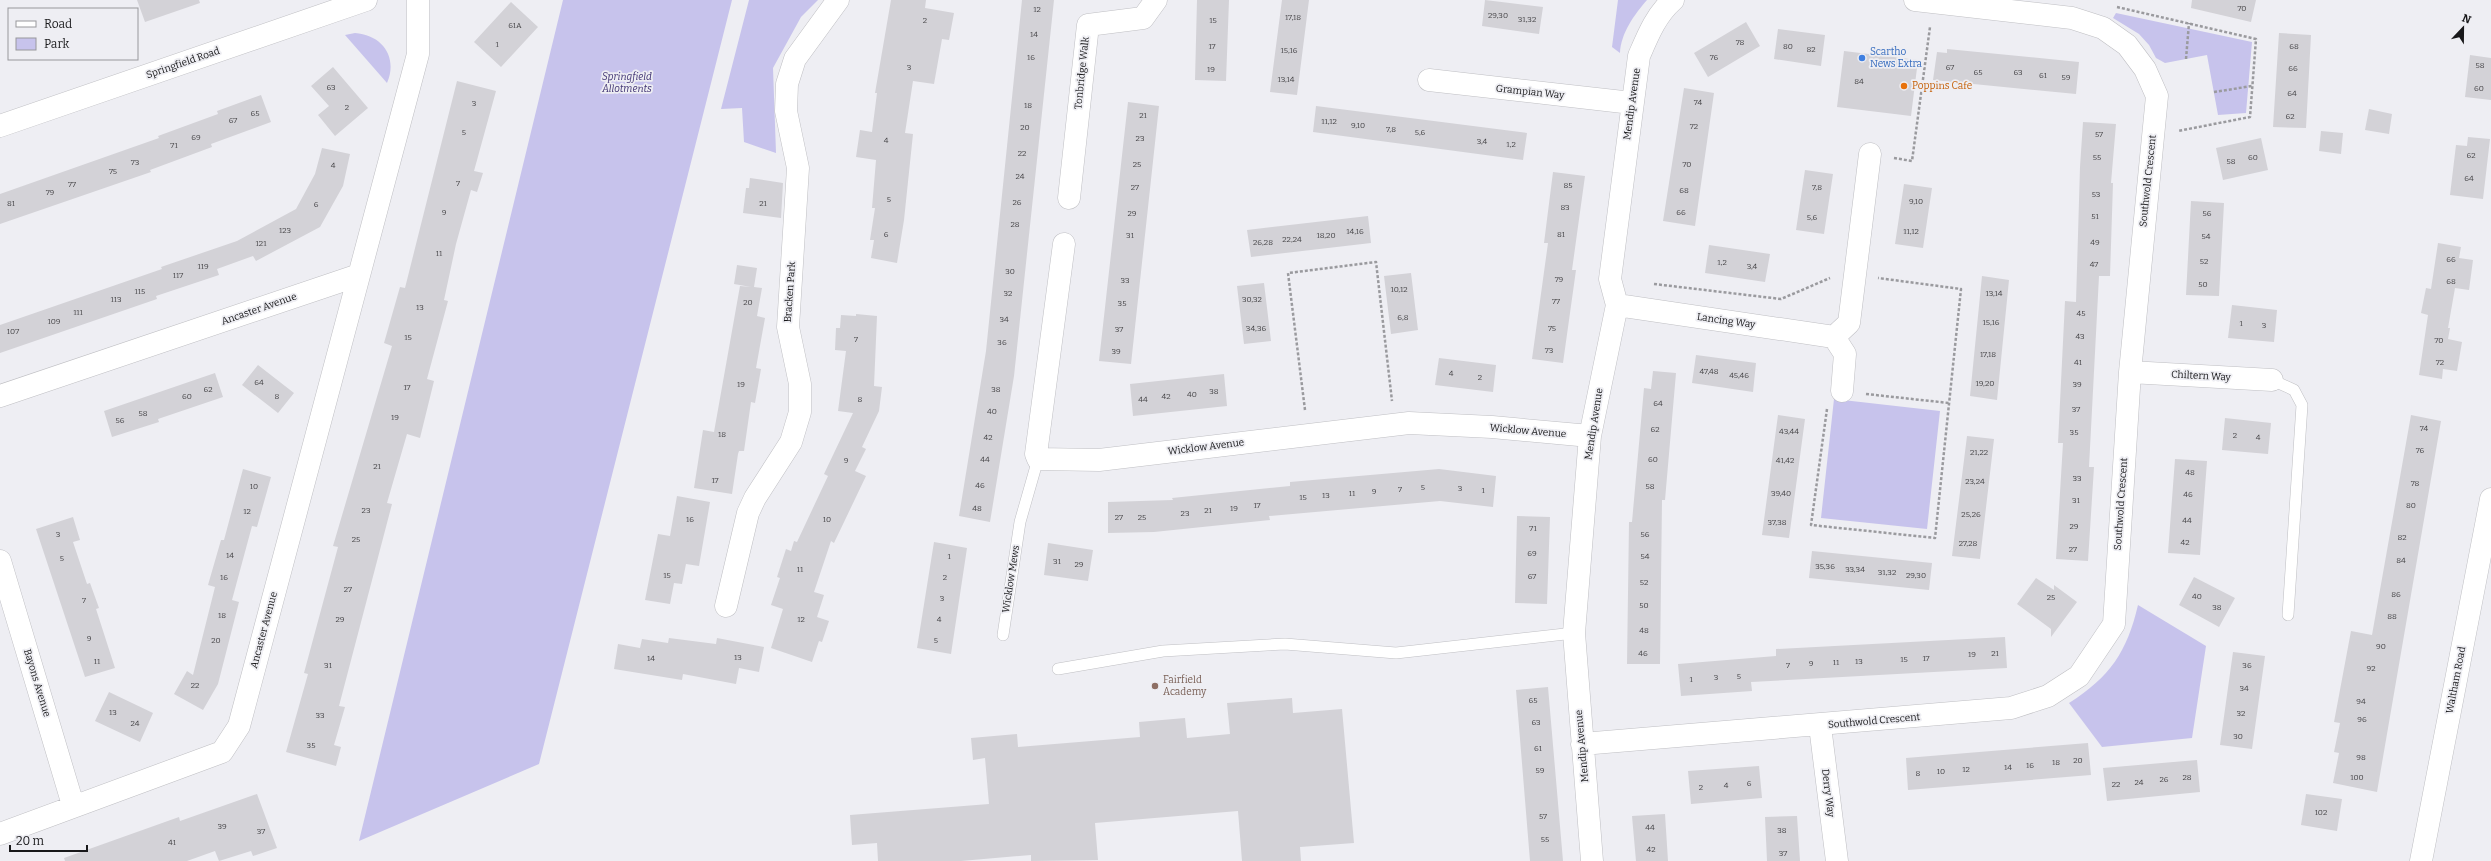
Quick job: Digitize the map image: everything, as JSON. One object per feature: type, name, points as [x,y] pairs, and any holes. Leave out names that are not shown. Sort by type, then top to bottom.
[{"type":"street","name":"Springfield Road","points":[[0,126],[366,0]]},
{"type":"street","name":"Ancaster Avenue","points":[[0,834],[73,805],[222,752],[239,726],[418,54],[418,0]]},
{"type":"street","name":"Bracken Park","points":[[726,606],[748,513],[754,498],[791,442],[800,412],[800,384],[788,327],[798,168],[786,111],[787,84],[795,59],[838,0]]},
{"type":"street","name":"Tonbridge Walk","points":[[1069,198],[1088,25],[1143,18],[1156,0]]},
{"type":"street","name":"Mendip Avenue","points":[[1592,861],[1574,633],[1590,436],[1617,305],[1610,279],[1639,56],[1648,34],[1663,9],[1673,0]]},
{"type":"street","name":"Southwold Crescent","points":[[1582,744],[1820,726],[2011,708],[2048,696],[2079,676],[2114,624],[2130,372],[2157,96],[2145,69],[2127,45],[2103,28],[2072,18],[1924,1]]},
{"type":"street","name":"Grampian Way","points":[[1429,80],[1632,103]]},
{"type":"street","points":[[1842,391],[1845,354],[1834,337],[1849,323],[1870,154]]},
{"type":"street","points":[[1038,459],[1036,454],[1064,244]]},
{"type":"street","name":"Ancaster Avenue","points":[[0,396],[359,275]]},
{"type":"street","name":"Lancing Way","points":[[1617,305],[1834,337]]},
{"type":"street","name":"Chiltern Way","points":[[2130,372],[2272,380]]},
{"type":"street","name":"Wicklow Avenue","points":[[1038,459],[1099,460],[1409,423],[1492,427],[1590,436]]},
{"type":"street","name":"Waltham Road","points":[[2421,861],[2491,499]]},
{"type":"street","name":"Bayons Avenue","points":[[0,561],[73,805]]},
{"type":"street","name":"Derry Way","points":[[1820,726],[1837,861]]},
{"type":"lane","points":[[2272,380],[2294,390],[2302,405],[2288,615]]},
{"type":"lane","name":"Wicklow Mews","points":[[1003,635],[1020,522],[1038,459]]},
{"type":"lane","points":[[1058,669],[1163,651],[1285,644],[1396,653],[1574,633]]},
{"type":"path","points":[[1870,154],[1912,161],[1924,1]]},
{"type":"path","points":[[2103,28],[2108,5],[2256,39],[2250,117],[2169,133],[2153,132]]},
{"type":"path","points":[[2186,59],[2189,23]]},
{"type":"path","points":[[2214,92],[2252,86]]},
{"type":"path","points":[[1308,435],[1288,273],[1376,262],[1396,424]]},
{"type":"green space","name":"Springfield Allotments","points":[[563,0],[732,0],[539,764],[359,841]]},
{"type":"green space","points":[[749,0],[818,0],[801,17],[773,68],[776,153],[744,142],[742,108],[721,109]]},
{"type":"green space","points":[[1618,0],[1647,0],[1629,25],[1623,38],[1620,53],[1612,47]]},
{"type":"green space","points":[[2116,13],[2252,42],[2246,113],[2218,115],[2207,55],[2165,63],[2156,58],[2149,45],[2139,34],[2113,18]]},
{"type":"green space","points":[[355,33],[373,38],[386,49],[391,65],[387,83],[345,35]]},
{"type":"green space","points":[[1834,399],[1940,411],[1927,529],[1821,518]]},
{"type":"green space","points":[[2138,605],[2206,646],[2192,738],[2102,747],[2069,703],[2096,683],[2115,662],[2134,622]]},
{"type":"building","points":[[137,0],[199,0],[200,3],[145,22]]},
{"type":"building","points":[[891,0],[926,0],[925,8],[954,13],[949,40],[942,39],[934,84],[913,81],[905,133],[913,134],[904,220],[897,263],[871,258],[874,240],[870,240],[875,208],[872,208],[876,160],[856,157],[860,130],[872,132],[877,93],[875,93]]},
{"type":"building","points":[[1022,0],[1054,0],[1014,376],[990,522],[959,516],[986,351]]},
{"type":"building","points":[[1197,0],[1229,0],[1226,81],[1195,80]]},
{"type":"building","points":[[1282,0],[1309,0],[1297,95],[1270,92]]},
{"type":"building","points":[[1485,0],[1543,7],[1539,34],[1482,26]]},
{"type":"building","points":[[2192,0],[2256,0],[2251,22],[2191,8]]},
{"type":"building","points":[[511,2],[538,27],[501,67],[474,42]]},
{"type":"building","points":[[1746,22],[1760,46],[1708,77],[1694,53]]},
{"type":"building","points":[[1778,29],[1825,35],[1821,66],[1774,59]]},
{"type":"building","points":[[2279,33],[2311,35],[2306,128],[2273,127]]},
{"type":"building","points":[[1947,49],[2079,62],[2076,94],[1933,80],[1937,52],[1947,53]]},
{"type":"building","points":[[1844,51],[1918,60],[1911,116],[1837,107]]},
{"type":"building","points":[[2470,55],[2491,58],[2491,100],[2465,97]]},
{"type":"building","points":[[333,67],[368,108],[335,136],[318,115],[329,106],[311,86]]},
{"type":"building","points":[[457,81],[496,91],[474,171],[483,173],[477,192],[471,190],[456,244],[444,300],[448,301],[427,379],[434,381],[420,438],[407,434],[387,503],[392,504],[339,706],[345,707],[334,745],[341,747],[336,766],[286,752],[308,674],[304,673],[338,547],[333,546],[392,346],[384,343],[400,287],[405,288]]},
{"type":"building","points":[[1684,88],[1714,93],[1695,226],[1663,221]]},
{"type":"building","points":[[261,95],[271,122],[211,144],[212,147],[150,170],[151,172],[0,224],[0,194],[159,138],[158,136],[218,114],[217,111]]},
{"type":"building","points":[[1128,102],[1159,106],[1131,364],[1099,361]]},
{"type":"building","points":[[1316,106],[1527,133],[1523,160],[1313,132]]},
{"type":"building","points":[[2369,109],[2392,114],[2389,134],[2365,130]]},
{"type":"building","points":[[2083,122],[2116,124],[2111,183],[2113,183],[2110,276],[2099,276],[2089,467],[2094,467],[2088,561],[2056,559],[2063,443],[2058,443],[2065,301],[2076,302],[2080,167]]},
{"type":"building","points":[[2321,131],[2343,133],[2341,154],[2319,151]]},
{"type":"building","points":[[2468,137],[2490,139],[2483,199],[2450,195],[2456,145],[2467,146]]},
{"type":"building","points":[[2261,138],[2268,170],[2223,180],[2216,148]]},
{"type":"building","points":[[322,148],[350,154],[343,186],[320,227],[256,261],[253,256],[217,269],[219,275],[156,296],[157,299],[0,353],[0,325],[162,269],[161,267],[237,241],[296,209],[315,174]]},
{"type":"building","points":[[1805,170],[1833,174],[1824,234],[1796,230]]},
{"type":"building","points":[[1553,172],[1585,176],[1572,270],[1576,270],[1563,363],[1532,359],[1548,243],[1544,243]]},
{"type":"building","points":[[750,178],[783,183],[781,218],[743,213],[746,188],[749,188]]},
{"type":"building","points":[[1904,184],[1932,188],[1923,248],[1895,244]]},
{"type":"building","points":[[2191,201],[2224,203],[2219,296],[2186,295]]},
{"type":"building","points":[[1368,216],[1371,243],[1251,257],[1247,230]]},
{"type":"building","points":[[2438,243],[2461,247],[2459,258],[2473,260],[2469,290],[2455,288],[2448,328],[2450,328],[2448,339],[2462,342],[2457,371],[2443,369],[2442,379],[2419,375],[2428,315],[2421,313],[2426,288],[2431,289]]},
{"type":"building","points":[[1709,245],[1770,254],[1765,282],[1705,273]]},
{"type":"building","points":[[737,265],[757,268],[754,287],[762,288],[757,316],[765,318],[756,368],[761,369],[755,403],[751,402],[744,451],[739,451],[738,454],[732,494],[694,488],[703,430],[714,432],[740,286],[751,287],[734,284]]},
{"type":"building","points":[[1411,273],[1418,330],[1391,334],[1384,276]]},
{"type":"building","points":[[1982,276],[2009,280],[1997,400],[1970,396]]},
{"type":"building","points":[[1264,283],[1271,341],[1244,344],[1237,286]]},
{"type":"building","points":[[2232,305],[2277,310],[2274,342],[2228,338]]},
{"type":"building","points":[[856,314],[877,316],[874,386],[882,387],[879,411],[862,447],[866,449],[855,471],[866,476],[834,543],[831,541],[814,592],[824,595],[817,617],[829,621],[822,642],[819,641],[812,662],[771,648],[783,609],[771,605],[780,578],[777,577],[786,549],[791,551],[794,541],[797,542],[828,476],[824,474],[853,413],[838,411],[846,351],[835,350],[836,328],[840,328],[841,315],[856,316]]},
{"type":"building","points":[[1696,355],[1756,363],[1753,392],[1692,383]]},
{"type":"building","points":[[1439,358],[1496,365],[1493,392],[1435,385]]},
{"type":"building","points":[[258,365],[294,393],[278,413],[242,385]]},
{"type":"building","points":[[1653,371],[1676,373],[1665,500],[1662,500],[1660,664],[1627,664],[1629,522],[1632,522],[1644,388],[1651,389]]},
{"type":"building","points":[[215,373],[223,397],[158,419],[159,422],[112,437],[104,411]]},
{"type":"building","points":[[1224,374],[1227,406],[1133,416],[1130,384]]},
{"type":"building","points":[[1778,415],[1805,419],[1789,538],[1762,535]]},
{"type":"building","points":[[2411,415],[2441,421],[2377,792],[2333,783],[2339,753],[2334,752],[2340,723],[2334,722],[2351,631],[2372,635]]},
{"type":"building","points":[[2225,418],[2271,423],[2268,454],[2222,450]]},
{"type":"building","points":[[1967,436],[1994,439],[1980,559],[1952,556]]},
{"type":"building","points":[[2175,459],[2207,461],[2200,555],[2168,553]]},
{"type":"building","points":[[243,469],[271,477],[257,527],[252,526],[232,600],[239,602],[218,684],[203,710],[174,694],[187,671],[193,675],[215,587],[208,585],[221,540],[224,540]]},
{"type":"building","points":[[1439,469],[1496,476],[1493,507],[1440,501],[1269,516],[1270,520],[1154,532],[1108,533],[1108,502],[1173,500],[1172,498],[1290,486],[1290,482]]},
{"type":"building","points":[[677,496],[710,502],[699,566],[686,564],[682,584],[674,583],[670,604],[645,600],[658,534],[670,536]]},
{"type":"building","points":[[1517,516],[1550,517],[1547,604],[1515,603]]},
{"type":"building","points":[[73,517],[80,540],[73,542],[87,584],[90,583],[99,608],[96,609],[115,668],[85,677],[36,529]]},
{"type":"building","points":[[934,542],[967,548],[951,654],[917,648]]},
{"type":"building","points":[[1048,543],[1093,550],[1088,581],[1044,575]]},
{"type":"building","points":[[1812,551],[1932,563],[1929,590],[1809,578]]},
{"type":"building","points":[[2194,577],[2235,598],[2219,627],[2179,605]]},
{"type":"building","points":[[2036,578],[2054,590],[2054,585],[2077,602],[2051,637],[2051,629],[2017,604]]},
{"type":"building","points":[[2005,637],[2007,668],[1751,682],[1752,691],[1681,696],[1678,664],[1776,656],[1776,649]]},
{"type":"building","points":[[669,638],[716,644],[717,638],[764,647],[759,672],[739,668],[736,684],[683,674],[682,680],[614,669],[618,644],[640,648],[642,639],[668,643]]},
{"type":"building","points":[[2233,652],[2265,656],[2252,749],[2220,745]]},
{"type":"building","points":[[1548,687],[1563,861],[1530,861],[1516,690]]},
{"type":"building","points":[[109,692],[153,713],[140,742],[95,721]]},
{"type":"building","points":[[1292,698],[1293,713],[1342,709],[1354,843],[1300,847],[1301,861],[1242,861],[1238,811],[1095,823],[1098,860],[1031,861],[1031,855],[961,861],[878,861],[877,843],[852,845],[850,815],[989,804],[985,758],[973,760],[971,738],[1017,734],[1018,747],[1140,737],[1139,722],[1185,718],[1187,738],[1230,734],[1227,703]]},
{"type":"building","points":[[2088,743],[2091,775],[1908,790],[1906,758]]},
{"type":"building","points":[[2197,760],[2200,792],[2107,801],[2103,768]]},
{"type":"building","points":[[1759,766],[1762,798],[1691,804],[1688,771]]},
{"type":"building","points":[[257,794],[277,848],[253,856],[251,851],[219,861],[215,851],[187,861],[65,861],[64,858],[179,817],[180,821]]},
{"type":"building","points":[[2306,794],[2342,799],[2337,831],[2301,825]]},
{"type":"building","points":[[1665,814],[1668,861],[1636,861],[1632,816]]},
{"type":"building","points":[[1797,816],[1800,861],[1767,861],[1765,817]]},
{"type":"place","name":"Scartho News Extra","points":[[1862,58]]},
{"type":"place","name":"Poppins Cafe","points":[[1904,86]]},
{"type":"place","name":"Fairfield Academy","points":[[1155,686]]}]
